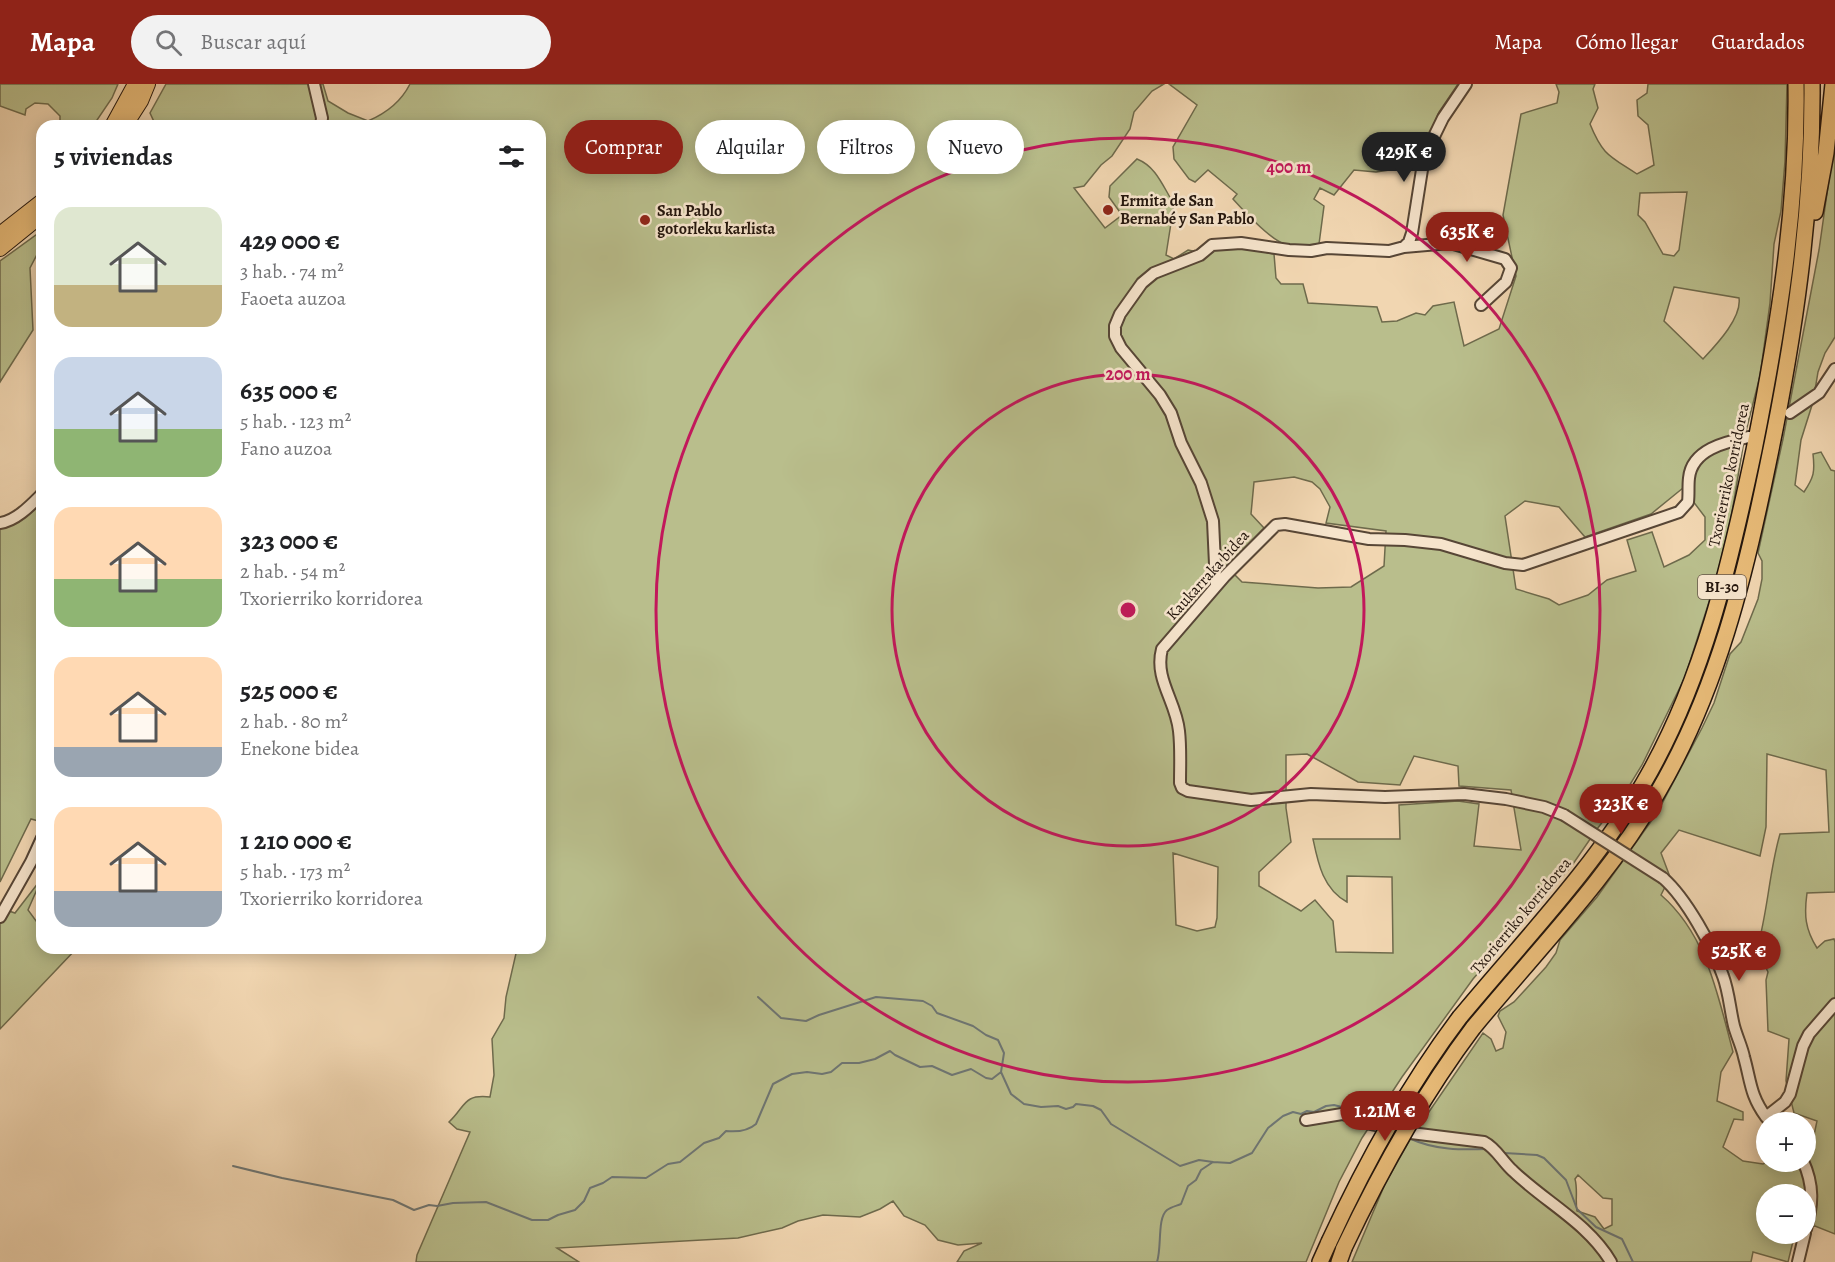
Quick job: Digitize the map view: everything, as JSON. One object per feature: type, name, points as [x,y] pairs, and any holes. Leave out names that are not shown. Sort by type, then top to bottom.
[{"type":"highway","name":"Txorierriko korridorea","points":[[1320,1262],[1370,1157],[1422,1069],[1460,1017],[1583,872],[1614,829],[1644,783],[1668,737],[1696,669],[1716,606],[1743,502],[1772,354],[1792,195],[1796,145],[1796,84]]},
{"type":"highway","name":"BI-30","points":[[1342,1255],[1385,1166],[1424,1096],[1473,1028],[1618,854],[1658,792],[1696,718],[1725,637],[1760,506],[1787,368],[1802,265],[1812,152],[1812,84]]},
{"type":"highway","points":[[1802,265],[1826,153],[1833,84]]},
{"type":"main road","points":[[115,120],[135,84]]},
{"type":"main road","points":[[129,120],[141,101],[148,84]]},
{"type":"main road","points":[[0,234],[36,206]]},
{"type":"main road","points":[[0,249],[36,220]]},
{"type":"street","points":[[314,84],[322,120]]},
{"type":"street","points":[[1404,247],[1409,242],[1412,233],[1424,157],[1443,118],[1466,84]]},
{"type":"street","points":[[1216,586],[1213,521],[1201,483],[1181,443],[1171,413],[1160,395],[1121,348],[1115,336],[1115,326],[1125,305],[1142,283],[1154,273],[1200,255],[1212,245],[1240,243],[1289,250],[1311,251],[1328,248],[1389,251],[1404,247],[1450,243],[1505,258],[1511,268],[1508,278],[1481,305]]},
{"type":"street","points":[[1790,413],[1819,393],[1835,369]]},
{"type":"street","name":"Kaukarraka bidea","points":[[1749,437],[1711,448],[1697,459],[1689,476],[1688,502],[1679,512],[1523,565],[1505,563],[1441,544],[1369,539],[1285,524],[1276,525],[1216,586],[1162,649],[1159,662],[1176,713],[1179,730],[1180,783],[1182,788],[1188,791],[1251,800],[1311,794],[1385,797],[1464,794],[1506,799],[1544,807],[1564,815],[1663,878],[1688,908],[1724,977],[1734,1028],[1744,1056],[1752,1095],[1764,1112]]},
{"type":"street","points":[[0,523],[17,516],[36,499]]},
{"type":"street","points":[[0,917],[36,852]]},
{"type":"street","points":[[1775,1112],[1790,1094],[1803,1046],[1809,1034],[1835,1004]]},
{"type":"street","points":[[1306,1120],[1342,1114],[1354,1117],[1366,1124],[1491,1145],[1502,1161],[1519,1177],[1589,1233],[1601,1245],[1611,1262]]},
{"type":"street","points":[[1798,1262],[1802,1244]]},
{"type":"green space","points":[[0,84],[118,84],[112,98],[97,120],[60,120],[60,116],[48,104],[35,103],[26,109],[25,115],[0,106]]},
{"type":"green space","points":[[166,84],[323,84],[328,101],[366,120],[153,120],[150,113]]},
{"type":"green space","points":[[410,84],[1164,84],[1152,91],[1134,112],[1130,129],[1112,156],[1101,165],[1084,186],[1074,188],[1105,228],[1122,215],[1109,197],[1110,186],[1137,159],[1155,172],[1174,204],[1166,255],[1174,259],[1188,250],[1201,251],[1234,247],[1274,254],[1276,278],[1281,284],[1303,284],[1308,303],[1377,307],[1382,322],[1397,321],[1416,313],[1425,315],[1433,306],[1454,302],[1464,346],[1499,329],[1516,276],[1503,215],[1521,114],[1557,103],[1559,92],[1556,84],[1595,84],[1593,89],[1598,108],[1590,124],[1595,135],[1608,154],[1637,174],[1654,165],[1648,125],[1638,116],[1637,100],[1647,93],[1648,84],[1787,84],[1781,211],[1774,244],[1770,303],[1760,376],[1745,435],[1731,518],[1716,580],[1685,677],[1642,765],[1623,796],[1573,864],[1473,979],[1402,1077],[1362,1138],[1339,1182],[1306,1262],[957,1262],[964,1251],[982,1243],[958,1245],[938,1240],[925,1225],[904,1216],[893,1201],[860,1217],[823,1215],[798,1221],[782,1228],[738,1238],[557,1248],[579,1262],[416,1262],[470,1132],[457,1129],[449,1122],[470,1099],[490,1097],[494,1075],[492,1039],[504,1018],[506,997],[516,954],[546,954],[546,120],[370,120],[393,106]],"holes":[[[1687,192],[1679,250],[1674,256],[1663,254],[1645,222],[1638,215],[1640,193]],[[1674,287],[1739,298],[1739,306],[1732,322],[1721,339],[1703,359],[1664,321]],[[1294,477],[1312,482],[1320,489],[1330,507],[1326,523],[1386,531],[1384,566],[1351,587],[1318,588],[1242,582],[1227,567],[1264,528],[1251,514],[1254,482]],[[1683,488],[1705,517],[1705,540],[1689,555],[1664,567],[1652,532],[1627,540],[1636,571],[1607,580],[1588,595],[1559,605],[1549,599],[1516,589],[1505,516],[1525,501],[1559,507],[1585,537],[1651,514]],[[1307,754],[1358,782],[1400,785],[1414,756],[1458,766],[1459,786],[1511,790],[1521,850],[1474,846],[1479,804],[1458,801],[1399,805],[1400,839],[1313,839],[1327,883],[1339,897],[1347,902],[1347,876],[1392,877],[1393,953],[1336,952],[1333,921],[1315,900],[1301,911],[1259,886],[1259,872],[1291,842],[1286,808],[1286,755]],[[1173,853],[1218,867],[1215,927],[1197,931],[1176,925]]]},
{"type":"green space","points":[[1169,84],[1458,84],[1439,112],[1416,166],[1376,172],[1354,170],[1334,195],[1320,188],[1314,199],[1324,206],[1319,244],[1298,246],[1279,241],[1265,231],[1233,199],[1237,194],[1208,170],[1195,182],[1189,179],[1174,159],[1173,147],[1197,105]]},
{"type":"green space","points":[[1835,137],[1835,337],[1825,353],[1818,372],[1813,402],[1801,440],[1795,485],[1804,492],[1813,474],[1813,454],[1821,452],[1831,470],[1835,471],[1835,892],[1807,893],[1806,922],[1817,948],[1825,941],[1834,939],[1835,942],[1835,1234],[1816,1226],[1816,1184],[1756,1184],[1756,1244],[1792,1244],[1788,1262],[1753,1252],[1751,1262],[1352,1262],[1385,1184],[1411,1138],[1483,1033],[1491,1039],[1496,1051],[1503,1048],[1506,1032],[1498,1016],[1500,1011],[1514,1002],[1546,967],[1556,953],[1560,940],[1597,897],[1657,813],[1702,728],[1714,703],[1730,654],[1741,642],[1758,599],[1762,579],[1762,561],[1758,553],[1783,439],[1819,250]],"holes":[[[1767,754],[1826,770],[1829,832],[1780,834],[1757,949],[1768,972],[1766,980],[1768,1031],[1789,1039],[1786,1081],[1794,1112],[1816,1112],[1816,1172],[1756,1172],[1756,1163],[1743,1161],[1723,1147],[1734,1119],[1743,1120],[1743,1112],[1717,1101],[1721,1072],[1733,1052],[1716,988],[1700,947],[1677,911],[1661,895],[1670,877],[1661,853],[1679,830],[1760,856],[1766,827]],[[1578,1175],[1603,1198],[1612,1199],[1612,1225],[1604,1229],[1595,1217],[1577,1211],[1575,1179]]]},
{"type":"green space","points":[[36,235],[36,256],[30,268],[33,330],[0,382],[0,261]]},
{"type":"green space","points":[[36,505],[36,820],[31,819],[0,882],[0,528],[24,517]]},
{"type":"green space","points":[[36,886],[36,892],[28,910],[36,921],[36,954],[71,954],[0,1029],[0,908],[15,913]]},
{"type":"waterway","points":[[758,997],[781,1018],[806,1021],[876,997],[923,1001],[932,1006],[937,1013],[973,1026],[998,1040],[1004,1053],[1001,1072]]},
{"type":"waterway","points":[[233,1166],[393,1200],[414,1210],[429,1205],[486,1202],[532,1220],[548,1220],[575,1210],[584,1201],[590,1188],[612,1177],[646,1178],[668,1164],[680,1162],[704,1143],[719,1138],[726,1131],[742,1130],[753,1126],[756,1124],[773,1084],[792,1074],[831,1072],[842,1063],[859,1063],[875,1059],[890,1051],[920,1067],[932,1066],[952,1075],[971,1069],[992,1079],[1001,1072],[1011,1094],[1024,1104],[1041,1107],[1058,1106],[1066,1109],[1076,1104],[1093,1106],[1101,1110],[1111,1124],[1180,1166],[1199,1160],[1213,1162]]},
{"type":"waterway","points":[[1157,1262],[1164,1214],[1181,1204],[1188,1186],[1196,1180],[1201,1170],[1213,1162],[1230,1163],[1252,1153],[1268,1128],[1283,1116],[1293,1112],[1301,1114],[1307,1111],[1314,1112],[1334,1105],[1357,1111],[1366,1118]]},
{"type":"waterway","points":[[1411,1139],[1439,1147],[1487,1149]]},
{"type":"waterway","points":[[1504,1153],[1537,1155],[1544,1158],[1566,1180],[1577,1209],[1596,1227],[1622,1239],[1633,1262]]},
{"type":"place","name":"Ermita de San Bernabé y San Pablo","points":[[1108,210]]},
{"type":"place","name":"San Pablo gotorleku karlista","points":[[645,220]]}]
